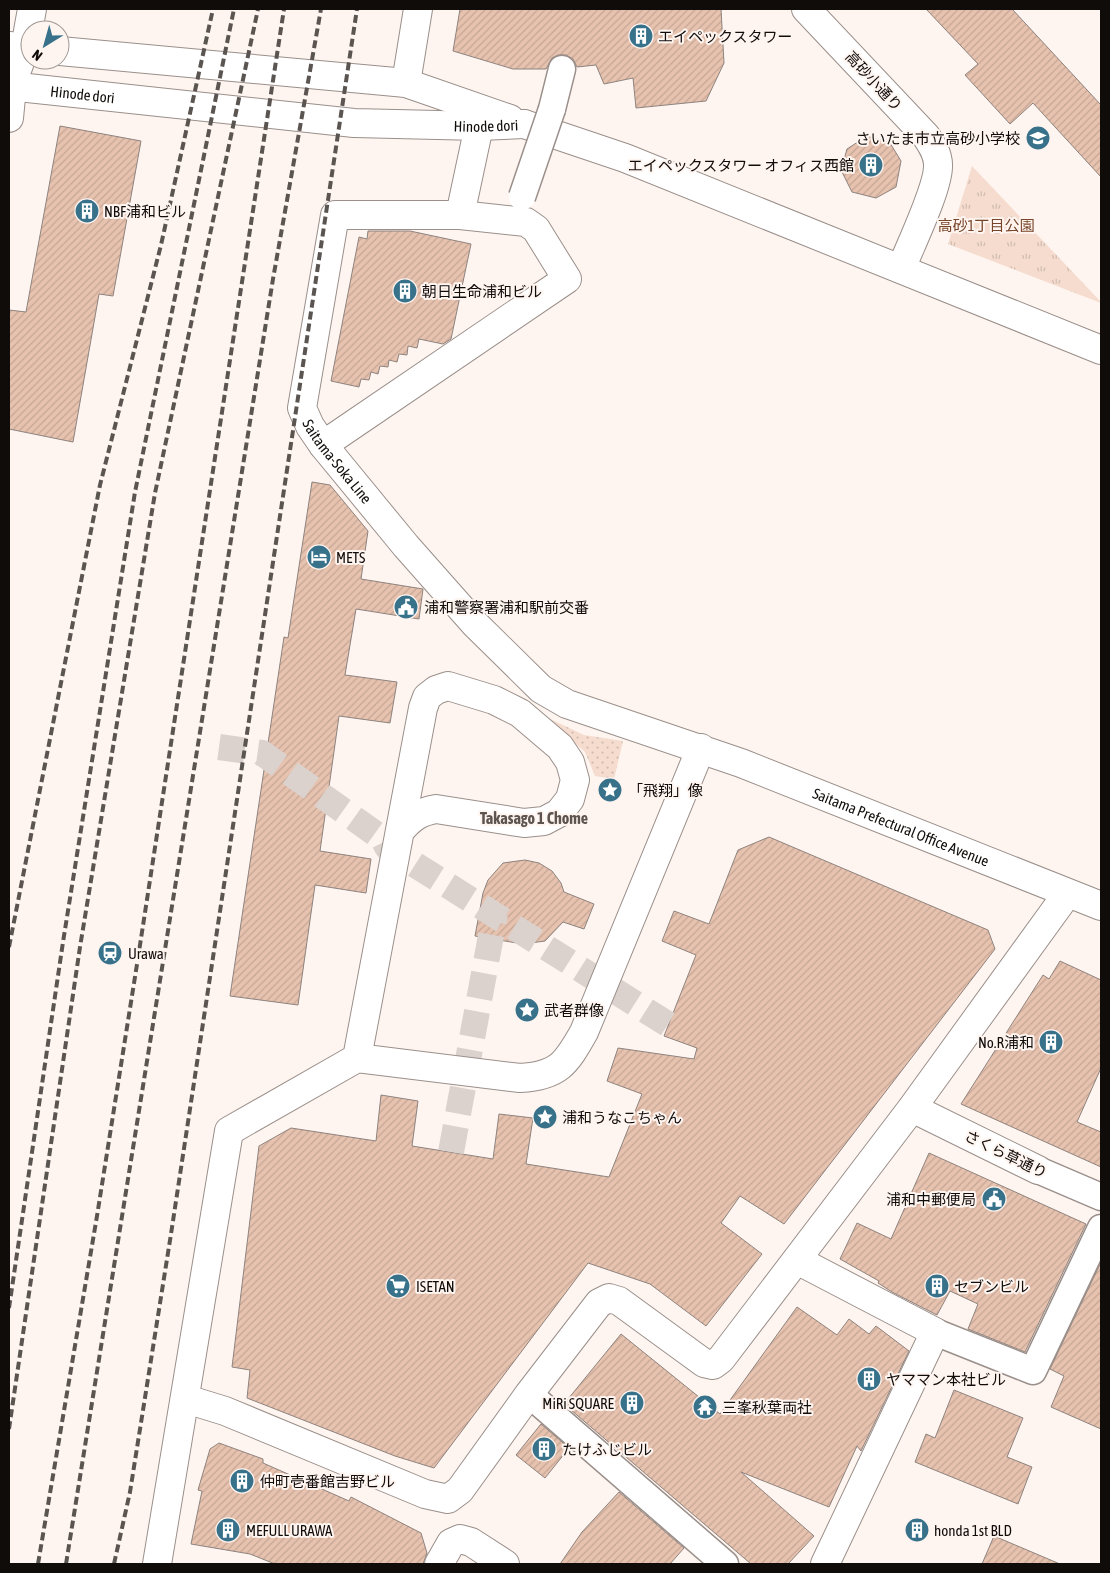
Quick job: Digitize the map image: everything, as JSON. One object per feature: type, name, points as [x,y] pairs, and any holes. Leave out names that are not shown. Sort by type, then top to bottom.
[{"type":"street","points":[[406,83],[418,9]]},
{"type":"street","name":"高砂小通り","points":[[806,9],[926,136],[936,152],[938,165],[935,182],[901,269]]},
{"type":"street","points":[[9,118],[10,88],[20,51]]},
{"type":"street","name":"Hinode dori","points":[[70,52],[406,83],[524,124]]},
{"type":"street","points":[[522,197],[552,108],[562,68]]},
{"type":"street","name":"Hinode dori","points":[[10,88],[354,123],[480,126],[524,124]]},
{"type":"street","points":[[524,124],[625,158],[1101,350]]},
{"type":"street","points":[[323,445],[567,279],[536,229],[526,222],[460,215],[480,126]]},
{"type":"street","name":"Saitama-Soka Line","points":[[460,215],[335,215],[302,408],[310,426],[323,445],[406,546],[474,624],[541,689],[567,704],[598,716],[701,748]]},
{"type":"street","points":[[358,1058],[400,831],[423,708],[427,697],[436,690],[448,686],[494,700],[520,713],[560,747],[570,762],[575,780],[570,799],[559,814],[544,821],[524,823],[436,809],[424,811],[411,818],[400,831]]},
{"type":"street","points":[[520,713],[541,689]]},
{"type":"street","points":[[157,1564],[186,1400],[229,1131],[358,1058],[520,1078],[542,1077],[560,1067],[572,1053],[584,1032],[701,748]]},
{"type":"street","name":"Saitama Prefectural Office Avenue","points":[[701,748],[1067,894],[1101,904]]},
{"type":"street","points":[[186,1400],[225,1411],[425,1494],[448,1499],[460,1490],[598,1303],[609,1298],[619,1301],[704,1363],[713,1364],[721,1358],[912,1108],[1067,894]]},
{"type":"street","name":"さくら草通り","points":[[912,1108],[1038,1170],[1101,1198]]},
{"type":"street","points":[[797,1260],[935,1332],[1033,1371],[1101,1228]]},
{"type":"street","points":[[824,1564],[935,1332]]},
{"type":"street","points":[[529,1394],[725,1564]]},
{"type":"street","points":[[448,1499],[457,1540]]},
{"type":"street","points":[[439,1564],[451,1543],[457,1540],[471,1542],[505,1564]]},
{"type":"green space","name":"高砂1丁目公園","points":[[972,166],[1101,302],[1101,303],[948,244]]},
{"type":"green space","points":[[544,716],[584,735],[623,741],[614,779],[595,776],[585,752]]},
{"type":"building","name":"エイペックスタワー","points":[[460,9],[721,9],[724,63],[706,101],[636,108],[633,78],[604,84],[596,65],[577,67],[573,59],[566,55],[558,55],[552,58],[546,69],[513,69],[453,51]]},
{"type":"building","points":[[926,9],[1012,9],[1101,105],[1101,177],[1033,103],[1010,124],[965,75],[978,64]]},
{"type":"building","points":[[60,126],[141,141],[113,296],[99,294],[73,442],[9,429],[9,310],[26,312]]},
{"type":"building","name":"エイペックスタワー オフィス西館","points":[[867,136],[890,143],[901,161],[896,187],[876,198],[852,192],[841,170],[847,149]]},
{"type":"building","name":"朝日生命浦和ビル","points":[[368,231],[410,231],[471,244],[451,339],[443,344],[419,339],[417,348],[408,346],[407,355],[399,354],[397,362],[389,360],[388,367],[380,366],[378,374],[371,372],[369,380],[361,379],[359,387],[331,381],[359,237],[367,239]]},
{"type":"building","points":[[312,482],[330,485],[368,531],[361,579],[423,589],[419,619],[356,609],[345,675],[397,682],[390,723],[339,716],[320,851],[371,859],[366,893],[315,885],[298,1005],[230,996],[284,637],[288,638]]},
{"type":"building","points":[[769,837],[988,930],[995,949],[784,1224],[740,1196],[721,1223],[762,1254],[706,1326],[650,1284],[588,1263],[434,1468],[395,1456],[247,1398],[250,1370],[232,1367],[259,1146],[291,1128],[376,1141],[381,1095],[418,1101],[412,1146],[493,1159],[499,1114],[533,1118],[526,1164],[609,1177],[642,1094],[607,1081],[618,1048],[694,1059],[697,1048],[664,1036],[696,955],[662,941],[674,911],[709,924],[738,850]]},
{"type":"building","points":[[525,860],[539,863],[552,871],[561,883],[564,892],[594,904],[584,929],[563,922],[545,941],[523,944],[475,936],[483,893],[488,880],[503,863]]},
{"type":"building","name":"No.R浦和","points":[[1060,961],[1101,980],[1101,1068],[1077,1122],[1101,1132],[1101,1167],[961,1104],[1043,975],[1049,979]]},
{"type":"building","points":[[929,1153],[1086,1224],[1025,1352],[968,1329],[978,1304],[950,1291],[937,1315],[892,1292],[878,1283],[879,1281],[840,1259],[857,1223],[891,1239]]},
{"type":"building","points":[[1101,1262],[1101,1429],[1051,1407],[1064,1376],[1050,1369]]},
{"type":"building","points":[[797,1307],[837,1335],[849,1319],[869,1334],[876,1326],[909,1351],[861,1451],[857,1446],[829,1507],[741,1472],[814,1536],[788,1564],[751,1564],[564,1404],[621,1334],[720,1414]]},
{"type":"building","points":[[954,1390],[1023,1418],[1007,1457],[1032,1467],[1018,1504],[915,1462],[926,1434],[935,1438]]},
{"type":"building","name":"たけふじビル","points":[[541,1424],[569,1448],[545,1478],[516,1455]]},
{"type":"building","points":[[219,1443],[263,1459],[263,1463],[349,1501],[351,1497],[421,1533],[427,1553],[423,1564],[275,1564],[250,1554],[191,1544],[202,1491],[198,1490],[210,1449]]},
{"type":"building","points":[[619,1492],[684,1548],[670,1564],[560,1564],[582,1532]]},
{"type":"building","points":[[994,1536],[1060,1564],[982,1564]]},
{"type":"tunnel","points":[[219,747],[262,753],[383,839],[387,847],[669,1025]]},
{"type":"tunnel","points":[[451,1152],[495,914]]},
{"type":"railway","points":[[9,947],[100,485],[161,245],[213,9]]},
{"type":"railway","points":[[9,1308],[63,942],[135,492],[234,9]]},
{"type":"railway","points":[[9,1429],[80,947],[155,493],[258,9]]},
{"type":"railway","points":[[38,1564],[97,1216],[138,958],[284,9]]},
{"type":"railway","points":[[66,1564],[273,279],[321,9]]},
{"type":"railway","points":[[114,1564],[130,1492],[171,1234],[357,9]]},
{"type":"place","name":"エイペックスタワー","points":[[641,36]]},
{"type":"place","name":"さいたま市立高砂小学校","points":[[1038,138]]},
{"type":"place","name":"エイペックスタワー オフィス西館","points":[[871,165]]},
{"type":"place","name":"NBF浦和ビル","points":[[87,211]]},
{"type":"place","name":"朝日生命浦和ビル","points":[[405,291]]},
{"type":"place","name":"METS","points":[[319,557]]},
{"type":"place","name":"浦和警察署浦和駅前交番","points":[[406,607]]},
{"type":"place","name":"「飛翔」像","points":[[610,790]]},
{"type":"place","name":"Urawa","points":[[110,953]]},
{"type":"place","name":"武者群像","points":[[527,1010]]},
{"type":"place","name":"No.R浦和","points":[[1051,1042]]},
{"type":"place","name":"浦和うなこちゃん","points":[[545,1117]]},
{"type":"place","name":"浦和中郵便局","points":[[994,1199]]},
{"type":"place","name":"ISETAN","points":[[398,1286]]},
{"type":"place","name":"セブンビル","points":[[937,1286]]},
{"type":"place","name":"ヤママン本社ビル","points":[[869,1379]]},
{"type":"place","name":"MiRi SQUARE","points":[[632,1403]]},
{"type":"place","name":"三峯秋葉両社","points":[[705,1407]]},
{"type":"place","name":"たけふじビル","points":[[544,1449]]},
{"type":"place","name":"仲町壱番館吉野ビル","points":[[242,1481]]},
{"type":"place","name":"MEFULL URAWA","points":[[228,1530]]},
{"type":"place","name":"honda 1st BLD","points":[[917,1530]]},
{"type":"district","name":"Takasago 1 Chome","points":[[534,818]]}]
